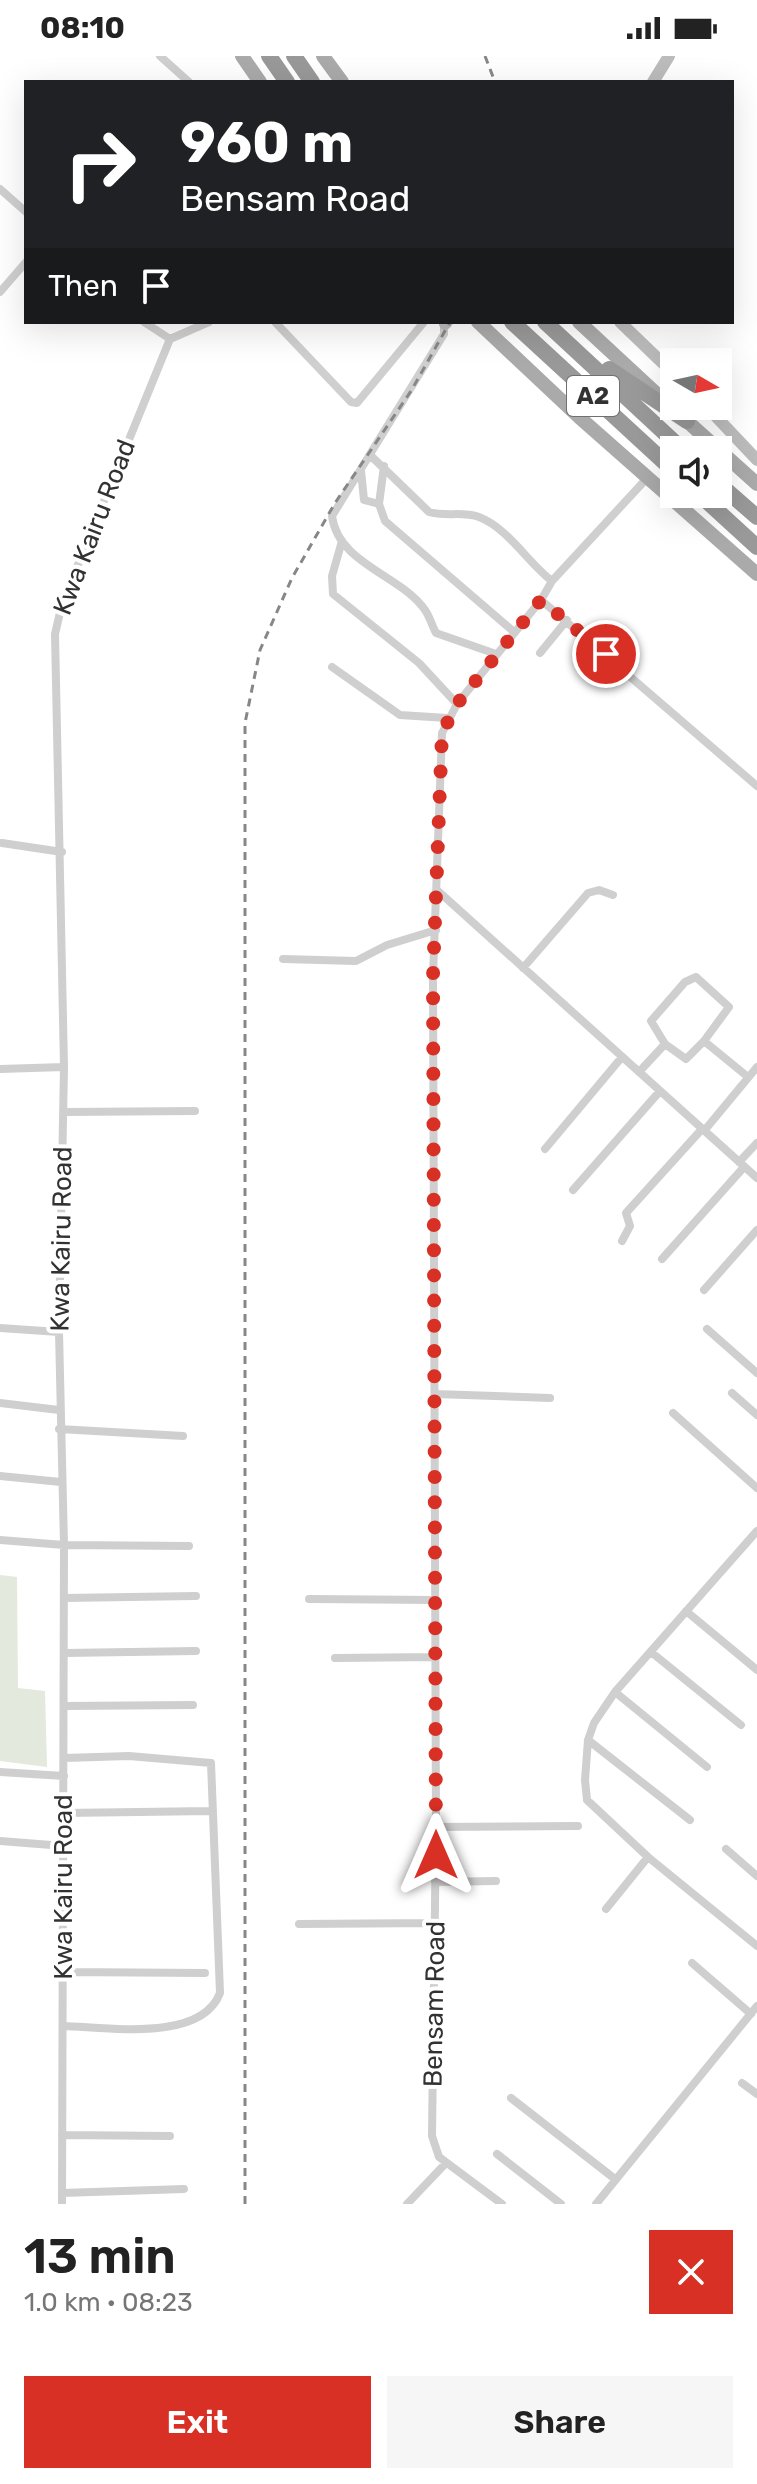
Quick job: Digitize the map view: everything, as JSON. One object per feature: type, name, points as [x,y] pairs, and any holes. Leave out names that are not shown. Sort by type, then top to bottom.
[{"type":"highway","points":[[269,56],[286,80]]},
{"type":"highway","points":[[294,56],[311,80]]},
{"type":"highway","name":"A2","points":[[514,324],[660,458]]},
{"type":"highway","name":"A2","points":[[547,324],[668,436]]},
{"type":"highway","points":[[565,339],[687,421]]},
{"type":"highway","points":[[732,495],[757,517]]},
{"type":"highway","points":[[714,508],[757,547]]},
{"type":"main road","points":[[242,56],[259,80]]},
{"type":"main road","points":[[323,56],[341,80]]},
{"type":"main road","points":[[480,324],[579,417],[650,476],[757,574]]},
{"type":"main road","points":[[581,324],[757,484]]},
{"type":"street","points":[[160,56],[187,80]]},
{"type":"street","points":[[654,80],[669,56]]},
{"type":"street","points":[[0,189],[24,210]]},
{"type":"street","points":[[0,292],[24,264]]},
{"type":"street","points":[[147,324],[170,339],[204,324]]},
{"type":"street","points":[[277,324],[351,402],[357,403],[422,324]]},
{"type":"street","points":[[445,324],[444,334],[332,516],[342,541],[423,607],[436,633],[496,654]]},
{"type":"street","points":[[622,324],[660,361]]},
{"type":"street","name":"Kwa Kairu Road","points":[[62,2204],[64,1545],[59,1332],[64,1067],[57,624],[62,604],[170,339]]},
{"type":"street","points":[[719,420],[757,460]]},
{"type":"street","points":[[370,455],[429,512],[441,516],[472,515],[492,524],[552,581]]},
{"type":"street","points":[[384,466],[379,504],[385,521],[513,631]]},
{"type":"street","points":[[360,470],[364,500],[379,504]]},
{"type":"street","name":"Bensam Road","points":[[446,2163],[435,2153],[432,2136],[436,1827],[436,930],[442,733],[447,718],[457,704],[541,600],[552,581],[650,476]]},
{"type":"street","points":[[342,541],[332,576],[333,594],[419,663],[457,704]]},
{"type":"street","points":[[541,600],[757,786]]},
{"type":"street","points":[[540,653],[567,620]]},
{"type":"street","points":[[332,667],[400,715],[447,718]]},
{"type":"street","points":[[2,843],[62,852]]},
{"type":"street","points":[[523,968],[588,893],[599,890],[613,895]]},
{"type":"street","points":[[438,891],[757,1178]]},
{"type":"street","points":[[283,959],[356,961],[387,945],[436,930]]},
{"type":"street","points":[[692,977],[729,1007],[704,1041],[689,1059],[665,1044],[653,1030],[651,1021],[692,977]]},
{"type":"street","points":[[704,1041],[748,1077]]},
{"type":"street","points":[[639,1072],[665,1044]]},
{"type":"street","points":[[545,1149],[622,1057]]},
{"type":"street","points":[[0,1069],[64,1067]]},
{"type":"street","points":[[622,1241],[630,1226],[626,1213],[757,1067]]},
{"type":"street","points":[[573,1190],[660,1091]]},
{"type":"street","points":[[64,1112],[195,1111]]},
{"type":"street","points":[[662,1259],[757,1143]]},
{"type":"street","points":[[704,1290],[757,1230]]},
{"type":"street","points":[[0,1328],[59,1332]]},
{"type":"street","points":[[707,1329],[757,1373]]},
{"type":"street","points":[[732,1393],[757,1415]]},
{"type":"street","points":[[435,1394],[550,1398]]},
{"type":"street","points":[[0,1403],[59,1410]]},
{"type":"street","points":[[673,1413],[757,1488]]},
{"type":"street","points":[[59,1429],[183,1436]]},
{"type":"street","points":[[0,1476],[61,1482]]},
{"type":"street","points":[[757,1531],[615,1692],[594,1723],[588,1740],[587,1800],[648,1857],[757,1946]]},
{"type":"street","points":[[0,1540],[64,1545],[189,1546]]},
{"type":"street","points":[[64,1598],[196,1596]]},
{"type":"street","points":[[309,1599],[435,1600]]},
{"type":"street","points":[[686,1611],[757,1670]]},
{"type":"street","points":[[64,1653],[196,1651]]},
{"type":"street","points":[[651,1652],[741,1725]]},
{"type":"street","points":[[335,1658],[436,1657]]},
{"type":"street","points":[[615,1692],[707,1767]]},
{"type":"street","points":[[64,1706],[193,1705]]},
{"type":"street","points":[[588,1740],[690,1820]]},
{"type":"street","points":[[63,2026],[165,2029],[202,2014],[216,2003],[220,1993],[209,1761],[129,1756],[64,1758]]},
{"type":"street","points":[[0,1772],[64,1776]]},
{"type":"street","points":[[64,1813],[211,1811]]},
{"type":"street","points":[[436,1827],[578,1826]]},
{"type":"street","points":[[0,1841],[64,1846]]},
{"type":"street","points":[[726,1849],[757,1876]]},
{"type":"street","points":[[606,1909],[648,1857]]},
{"type":"street","points":[[435,1882],[496,1881]]},
{"type":"street","points":[[299,1924],[435,1923]]},
{"type":"street","points":[[596,2204],[754,2010],[692,1963]]},
{"type":"street","points":[[63,1972],[205,1973]]},
{"type":"street","points":[[742,2083],[757,2094]]},
{"type":"street","points":[[511,2098],[615,2179]]},
{"type":"street","points":[[62,2135],[170,2136]]},
{"type":"street","points":[[497,2154],[561,2204]]},
{"type":"street","points":[[407,2204],[446,2163],[502,2204]]},
{"type":"street","points":[[62,2193],[184,2189]]},
{"type":"shaded area","points":[[0,1575],[17,1577],[18,1688],[45,1691],[47,1767],[0,1761]]},
{"type":"railway","points":[[485,56],[494,80]]},
{"type":"railway","points":[[245,2204],[245,723],[260,650],[292,578],[335,503],[411,391],[449,324]]},
{"type":"route","points":[[436,1855],[433,976],[443,725],[513,631],[541,600],[606,654]]}]
